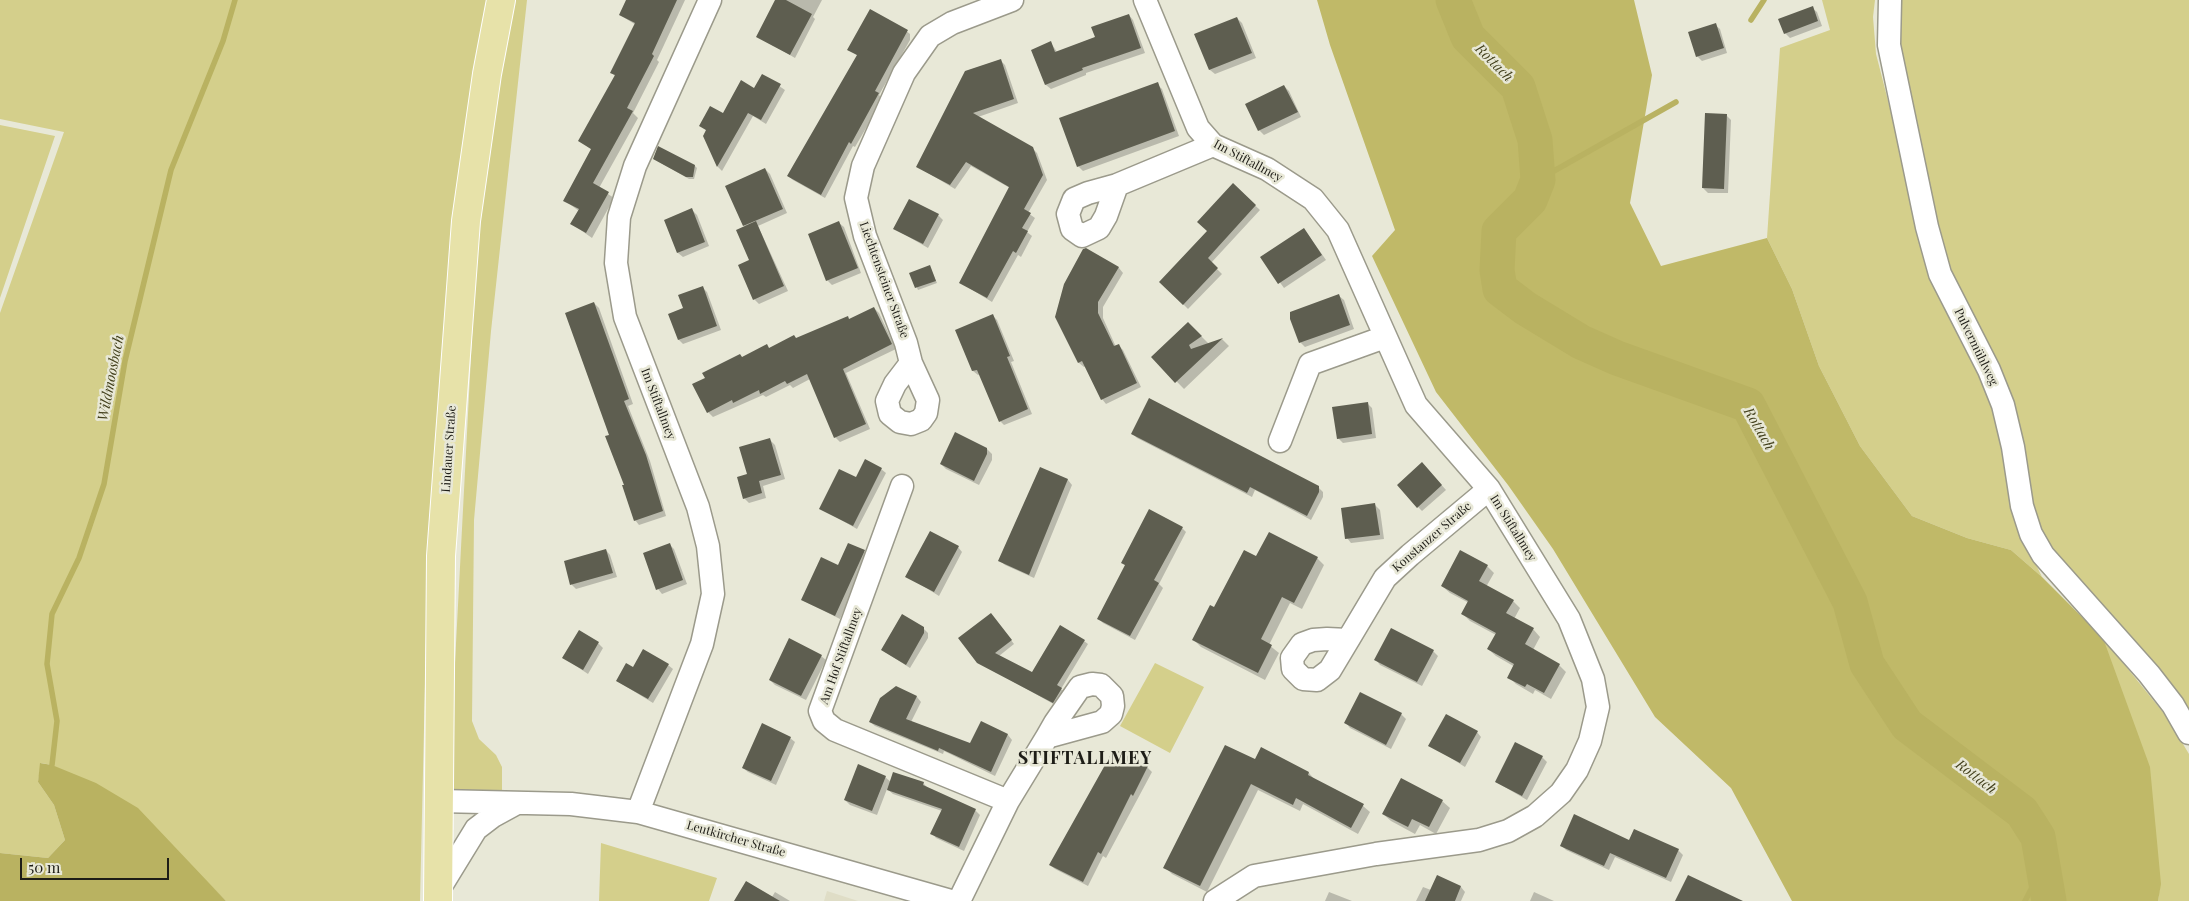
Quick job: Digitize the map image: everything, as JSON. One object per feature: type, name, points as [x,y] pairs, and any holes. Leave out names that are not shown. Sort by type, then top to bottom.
[{"type":"main road","name":"Lindauer Straße","points":[[438,896],[441,556],[466,221],[487,74],[501,0]]},
{"type":"street","name":"Im Stiftallmey","points":[[638,812],[702,644],[713,594],[708,546],[698,507],[625,317],[616,263],[619,217],[635,166],[710,0]]},
{"type":"street","name":"Liechtensteiner Straße","points":[[911,363],[906,343],[865,236],[856,198],[863,166],[904,72],[930,36],[986,5],[1012,0]]},
{"type":"street","name":"Im Stiftallmey","points":[[1145,0],[1188,108],[1198,128],[1213,145],[1267,169],[1313,199],[1338,230],[1416,405],[1489,489],[1569,619],[1592,679],[1598,707],[1590,741],[1577,770],[1561,792],[1535,816],[1508,831],[1479,840],[1376,854],[1254,876],[1215,901]]},
{"type":"street","name":"Pulvermühlweg","points":[[1890,0],[1889,46],[1927,227],[1940,274],[1989,370],[2003,405],[2013,446],[2022,506],[2031,534],[2043,555],[2149,674],[2173,706],[2189,733]]},
{"type":"street","points":[[1117,185],[1213,145]]},
{"type":"street","points":[[1280,442],[1310,364],[1385,337]]},
{"type":"street","name":"Am Hof Stiftallmey","points":[[902,486],[820,711],[824,721],[835,730],[1008,801]]},
{"type":"street","name":"Konstanzer Straße","points":[[1348,640],[1386,578],[1410,555],[1489,489]]},
{"type":"street","points":[[959,901],[1008,801],[1047,737]]},
{"type":"street","name":"Leutkircher Straße","points":[[439,801],[571,804],[638,812],[951,901]]},
{"type":"street","points":[[438,896],[476,829],[493,816],[516,803]]},
{"type":"shaded area","points":[[0,0],[490,0],[428,555],[420,901],[226,901],[192,867],[52,765],[41,763],[38,782],[54,805],[65,840],[48,858],[0,853],[0,313],[64,132],[0,119]]},
{"type":"shaded area","points":[[510,0],[527,0],[491,331],[474,520],[472,721],[479,739],[496,755],[502,767],[502,794],[452,791],[453,701],[478,222]]},
{"type":"shaded area","points":[[1317,0],[1634,0],[1652,75],[1630,203],[1661,266],[1767,238],[1792,289],[1819,366],[1860,446],[1912,516],[1967,538],[2011,550],[2042,577],[2103,638],[2150,767],[2161,884],[2158,901],[1792,901],[1731,788],[1655,717],[1553,549],[1508,485],[1436,392],[1372,256],[1395,230],[1330,45]]},
{"type":"shaded area","points":[[1822,0],[1875,0],[1873,17],[1876,54],[1933,276],[1995,408],[2023,538],[2042,577],[2011,550],[1967,538],[1912,516],[1860,446],[1819,366],[1792,289],[1767,238],[1780,48],[1830,30]]},
{"type":"shaded area","points":[[1899,0],[2189,0],[2189,719],[2047,550],[1946,272],[1898,46]]},
{"type":"shaded area","points":[[0,125],[55,136],[0,298]]},
{"type":"shaded area","points":[[2103,638],[2166,716],[2189,754],[2189,901],[2158,901],[2160,884]]},
{"type":"shaded area","points":[[1155,663],[1204,687],[1170,753],[1120,726]]},
{"type":"shaded area","points":[[40,763],[52,765],[96,783],[138,808],[226,901],[0,901],[0,853],[48,858],[65,840],[54,805],[38,782]]},
{"type":"shaded area","points":[[601,843],[717,878],[709,901],[599,901]]},
{"type":"shaded area","points":[[827,891],[858,901],[824,901]]},
{"type":"building","points":[[626,0],[677,0],[652,54],[654,56],[627,108],[633,111],[593,183],[609,192],[586,233],[570,224],[579,209],[563,201],[591,149],[578,141],[615,75],[610,73],[635,23],[619,15]]},
{"type":"building","points":[[775,0],[786,0],[812,14],[790,55],[756,37]]},
{"type":"building","points":[[1813,6],[1818,21],[1784,34],[1778,19]]},
{"type":"building","points":[[870,9],[908,30],[875,91],[879,93],[851,144],[849,142],[821,195],[787,176],[857,55],[847,50]]},
{"type":"building","points":[[1129,14],[1141,48],[1082,68],[1083,70],[1045,85],[1031,50],[1051,41],[1055,52],[1095,37],[1091,27]]},
{"type":"building","points":[[1237,17],[1252,53],[1209,70],[1194,34]]},
{"type":"building","points":[[1716,23],[1724,48],[1696,57],[1688,32]]},
{"type":"building","points":[[1001,59],[1014,99],[973,113],[1033,147],[1043,175],[1024,209],[1031,213],[1022,228],[1028,231],[1016,253],[1013,251],[987,298],[959,283],[1009,187],[966,162],[950,185],[916,167],[965,71]]},
{"type":"building","points":[[762,74],[781,84],[761,120],[748,113],[717,167],[703,136],[706,130],[699,126],[710,106],[723,113],[741,80],[754,88]]},
{"type":"building","points":[[1158,82],[1175,131],[1077,167],[1059,118]]},
{"type":"building","points":[[1284,85],[1298,112],[1258,131],[1245,104]]},
{"type":"building","points":[[1705,113],[1727,114],[1724,189],[1702,188]]},
{"type":"building","points":[[658,146],[695,165],[693,177],[686,177],[653,159]]},
{"type":"building","points":[[765,168],[783,209],[743,226],[725,186]]},
{"type":"building","points":[[1233,183],[1256,205],[1208,258],[1218,268],[1183,305],[1159,282],[1207,231],[1197,222]]},
{"type":"building","points":[[909,199],[939,214],[923,244],[893,229]]},
{"type":"building","points":[[692,208],[705,242],[677,253],[664,220]]},
{"type":"building","points":[[756,221],[784,286],[753,300],[738,265],[749,260],[736,230]]},
{"type":"building","points":[[839,221],[858,268],[826,281],[808,234]]},
{"type":"building","points":[[1304,228],[1322,255],[1278,284],[1260,257]]},
{"type":"building","points":[[1086,248],[1119,267],[1098,302],[1098,313],[1114,346],[1119,344],[1137,383],[1101,400],[1082,361],[1078,363],[1055,317],[1064,284],[1083,249]]},
{"type":"building","points":[[930,265],[936,281],[915,288],[909,273]]},
{"type":"building","points":[[703,286],[717,326],[678,340],[668,314],[683,308],[678,295]]},
{"type":"building","points":[[1339,294],[1350,325],[1299,343],[1290,319],[1290,312]]},
{"type":"building","points":[[594,302],[629,399],[624,401],[646,455],[663,511],[634,521],[622,485],[624,485],[605,436],[609,435],[565,313]]},
{"type":"building","points":[[874,307],[892,344],[843,369],[866,424],[834,438],[807,374],[787,384],[785,381],[760,394],[759,390],[733,403],[732,400],[707,413],[692,384],[705,378],[702,373],[740,354],[742,357],[767,344],[769,348],[794,335],[796,338],[848,316],[849,319]]},
{"type":"building","points":[[993,314],[1010,356],[1007,357],[1028,409],[999,422],[977,370],[972,371],[955,330]]},
{"type":"building","points":[[1188,322],[1202,336],[1189,345],[1191,349],[1223,338],[1175,383],[1151,357]]},
{"type":"building","points":[[1149,398],[1319,486],[1319,492],[1307,516],[1250,487],[1247,493],[1131,434]]},
{"type":"building","points":[[1368,402],[1372,434],[1337,439],[1332,407]]},
{"type":"building","points":[[955,432],[987,448],[987,454],[974,481],[940,464]]},
{"type":"building","points":[[770,438],[781,475],[759,481],[762,493],[743,499],[737,477],[747,474],[739,447]]},
{"type":"building","points":[[865,459],[882,468],[853,526],[819,509],[839,469],[856,477]]},
{"type":"building","points":[[1422,462],[1442,485],[1417,508],[1397,485]]},
{"type":"building","points":[[1040,467],[1068,479],[1029,575],[998,561]]},
{"type":"building","points":[[1375,503],[1380,535],[1345,539],[1341,508]]},
{"type":"building","points":[[1149,509],[1183,527],[1154,580],[1159,583],[1130,636],[1097,619],[1125,565],[1121,563]]},
{"type":"building","points":[[930,531],[959,546],[934,592],[905,577]]},
{"type":"building","points":[[1269,532],[1318,557],[1294,603],[1282,597],[1261,639],[1272,645],[1258,673],[1192,640],[1210,605],[1214,607],[1244,550],[1256,556]]},
{"type":"building","points":[[670,543],[683,580],[656,590],[643,553]]},
{"type":"building","points":[[848,543],[865,550],[835,616],[801,600],[821,557],[838,565]]},
{"type":"building","points":[[606,549],[613,573],[570,585],[564,561]]},
{"type":"building","points":[[1460,550],[1488,565],[1479,581],[1514,600],[1506,613],[1534,628],[1525,644],[1560,664],[1544,693],[1527,684],[1525,687],[1507,678],[1514,664],[1487,649],[1496,633],[1461,614],[1468,601],[1441,586]]},
{"type":"building","points":[[991,613],[1012,640],[995,653],[1032,672],[1060,625],[1085,640],[1057,685],[1062,688],[1053,703],[977,663],[958,638]]},
{"type":"building","points":[[902,614],[924,627],[924,633],[906,665],[881,650]]},
{"type":"building","points":[[1391,628],[1434,650],[1417,682],[1374,660]]},
{"type":"building","points":[[579,630],[599,642],[583,670],[562,658]]},
{"type":"building","points":[[789,638],[822,655],[801,696],[769,680]]},
{"type":"building","points":[[643,649],[669,664],[648,699],[616,681],[626,663],[633,667]]},
{"type":"building","points":[[896,686],[917,696],[906,719],[970,743],[981,721],[1008,734],[991,772],[939,748],[938,751],[869,722],[880,698]]},
{"type":"building","points":[[1360,692],[1402,713],[1386,745],[1344,723]]},
{"type":"building","points":[[1446,714],[1478,731],[1460,763],[1428,746]]},
{"type":"building","points":[[762,723],[791,737],[771,781],[742,768]]},
{"type":"building","points":[[1515,742],[1543,756],[1522,796],[1495,782]]},
{"type":"building","points":[[1225,745],[1255,759],[1261,747],[1309,772],[1308,775],[1364,804],[1351,828],[1296,798],[1293,805],[1251,784],[1200,886],[1163,868]]},
{"type":"building","points":[[1114,749],[1148,766],[1133,796],[1131,794],[1101,854],[1098,852],[1083,882],[1049,865]]},
{"type":"building","points":[[858,764],[886,776],[872,811],[844,800]]},
{"type":"building","points":[[893,772],[924,782],[923,785],[976,809],[959,847],[930,834],[942,809],[887,790]]},
{"type":"building","points":[[1401,778],[1443,800],[1429,827],[1412,819],[1408,827],[1382,814]]},
{"type":"building","points":[[1574,814],[1629,840],[1634,829],[1679,849],[1666,878],[1610,853],[1604,866],[1560,846]]},
{"type":"building","points":[[1437,875],[1461,886],[1455,901],[1425,901]]},
{"type":"building","points":[[1688,875],[1743,901],[1675,901]]},
{"type":"building","points":[[746,881],[780,901],[734,901]]},
{"type":"waterway","name":"Wildmoosbach","points":[[52,765],[57,721],[47,664],[52,614],[79,558],[104,484],[125,361],[171,170],[223,41],[235,0]]},
{"type":"waterway","name":"Rottach","points":[[1453,0],[1468,37],[1518,87],[1535,140],[1538,180],[1530,200],[1499,231],[1497,270],[1500,289],[1525,308],[1581,342],[1617,358],[1748,405],[1850,602],[1867,664],[1907,725],[2022,812],[2038,837],[2049,901]]},
{"type":"waterway","points":[[1751,20],[1764,0]]},
{"type":"waterway","points":[[1538,180],[1676,102]]},
{"type":"waterway","points":[[2025,901],[2042,868]]},
{"type":"district","name":"STIFTALLMEY","points":[[1085,758]]}]
